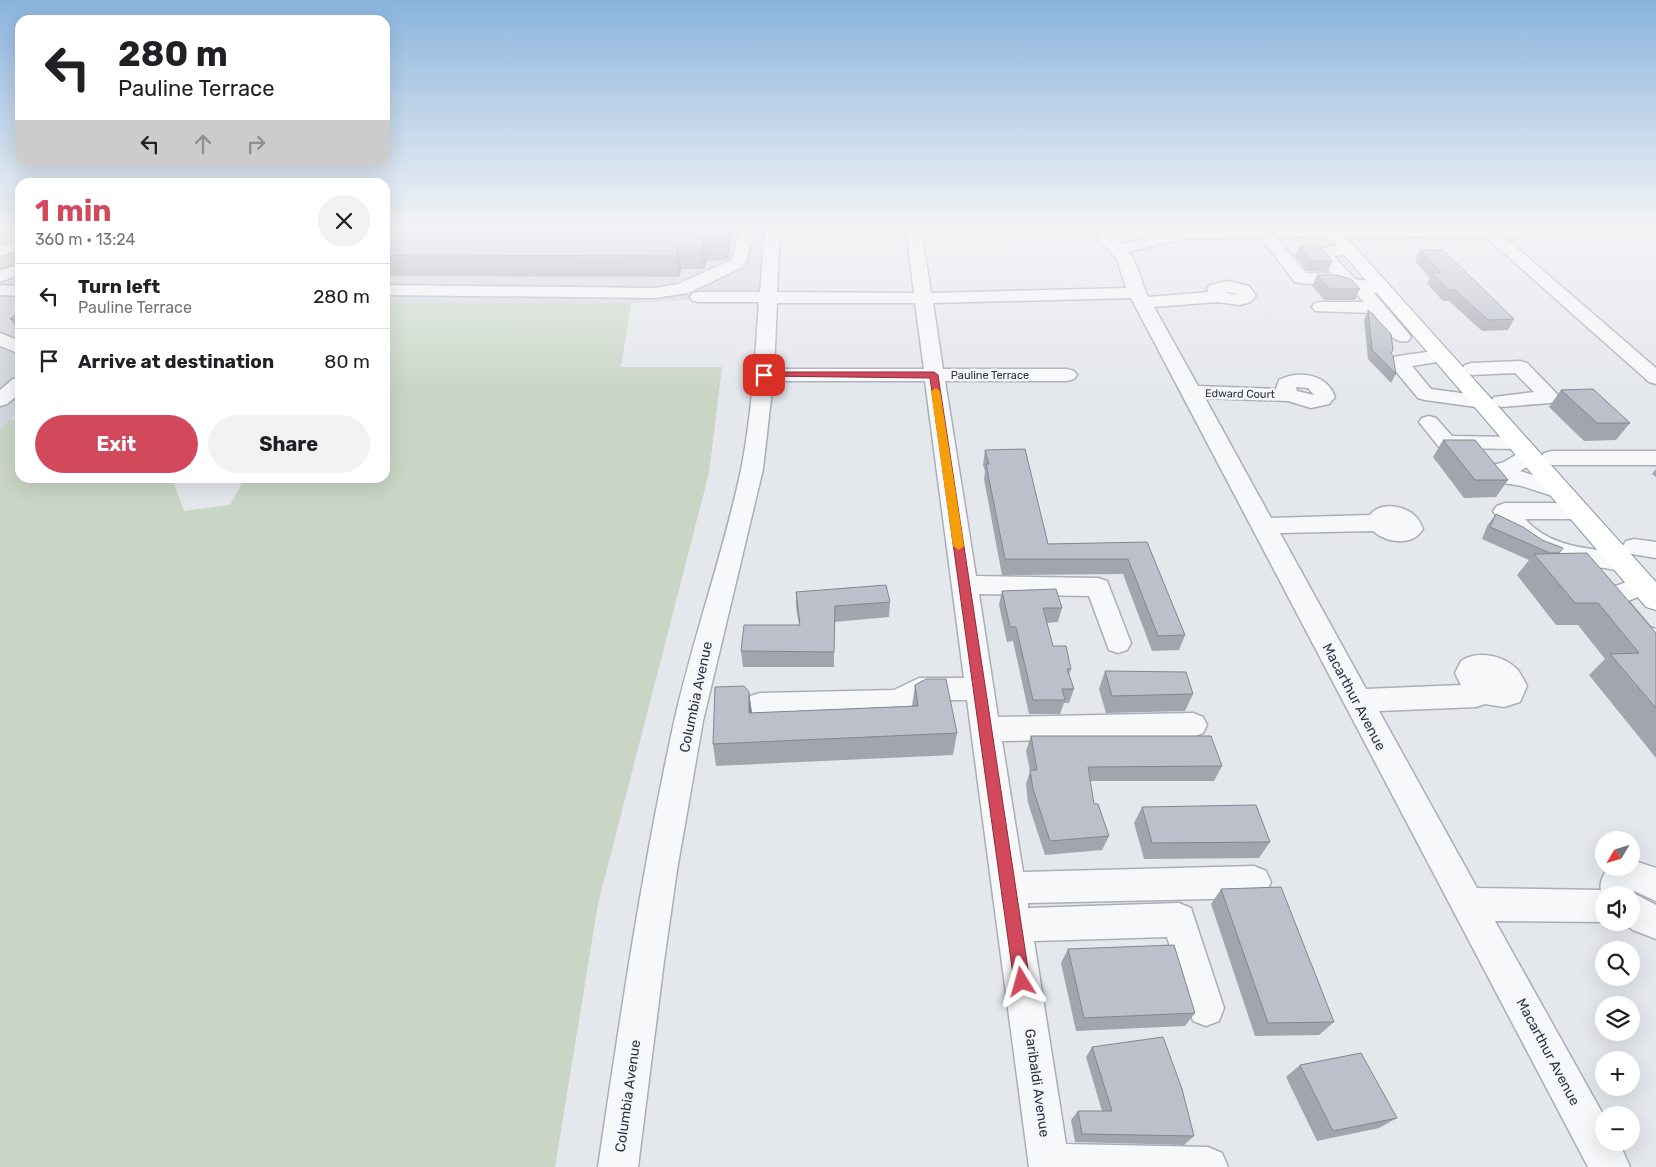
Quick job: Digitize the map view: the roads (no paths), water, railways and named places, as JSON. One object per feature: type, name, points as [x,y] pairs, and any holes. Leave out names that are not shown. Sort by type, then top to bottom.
[{"type":"highway","points":[[1370,282],[1380,298],[1552,458],[1638,553],[1652,586]]},
{"type":"highway","points":[[1387,282],[1472,369],[1524,449],[1578,511],[1638,553]]},
{"type":"street","points":[[390,290],[655,293],[682,289],[696,282]]},
{"type":"street","name":"Columbia Avenue","points":[[618,1167],[646,961],[661,870],[697,686],[752,469],[764,375],[768,282]]},
{"type":"street","name":"Garibaldi Avenue","points":[[922,282],[1049,1165]]},
{"type":"street","name":"Macarthur Avenue","points":[[1134,282],[1140,298],[1356,701],[1610,1167]]},
{"type":"street","points":[[1346,282],[1352,283],[1380,298],[1402,337]]},
{"type":"street","points":[[1547,282],[1656,378]]},
{"type":"street","points":[[0,290],[15,291]]},
{"type":"street","points":[[699,297],[1220,297]]},
{"type":"street","points":[[1321,307],[1380,298]]},
{"type":"street","points":[[1442,356],[1398,362],[1425,394],[1492,402],[1550,398],[1520,367],[1472,369]]},
{"type":"street","name":"Pauline Terrace","points":[[764,375],[1067,375]]},
{"type":"street","points":[[0,400],[15,387]]},
{"type":"street","name":"Edward Court","points":[[1191,392],[1290,395]]},
{"type":"street","points":[[1429,422],[1446,442],[1524,449],[1512,467],[1495,472],[1499,476],[1525,479],[1562,492]]},
{"type":"street","points":[[1552,458],[1656,458]]},
{"type":"street","points":[[1578,511],[1505,511],[1527,536],[1559,552],[1638,553]]},
{"type":"street","points":[[1263,526],[1379,523]]},
{"type":"street","points":[[964,585],[1098,587],[1118,643]]},
{"type":"street","points":[[1652,586],[1611,598],[1641,634],[1656,639]]},
{"type":"street","points":[[760,704],[898,701],[919,689],[980,689]]},
{"type":"street","points":[[1356,701],[1476,696],[1480,690]]},
{"type":"street","points":[[985,729],[1193,725]]},
{"type":"street","points":[[1616,886],[1618,880],[1628,875],[1644,878],[1656,886]]},
{"type":"street","points":[[1009,888],[1254,882]]},
{"type":"street","points":[[1467,904],[1595,906]]},
{"type":"street","points":[[1640,915],[1656,922]]},
{"type":"street","points":[[1014,925],[1179,920],[1206,1008]]},
{"type":"street","points":[[1049,1165],[1208,1167]]}]
